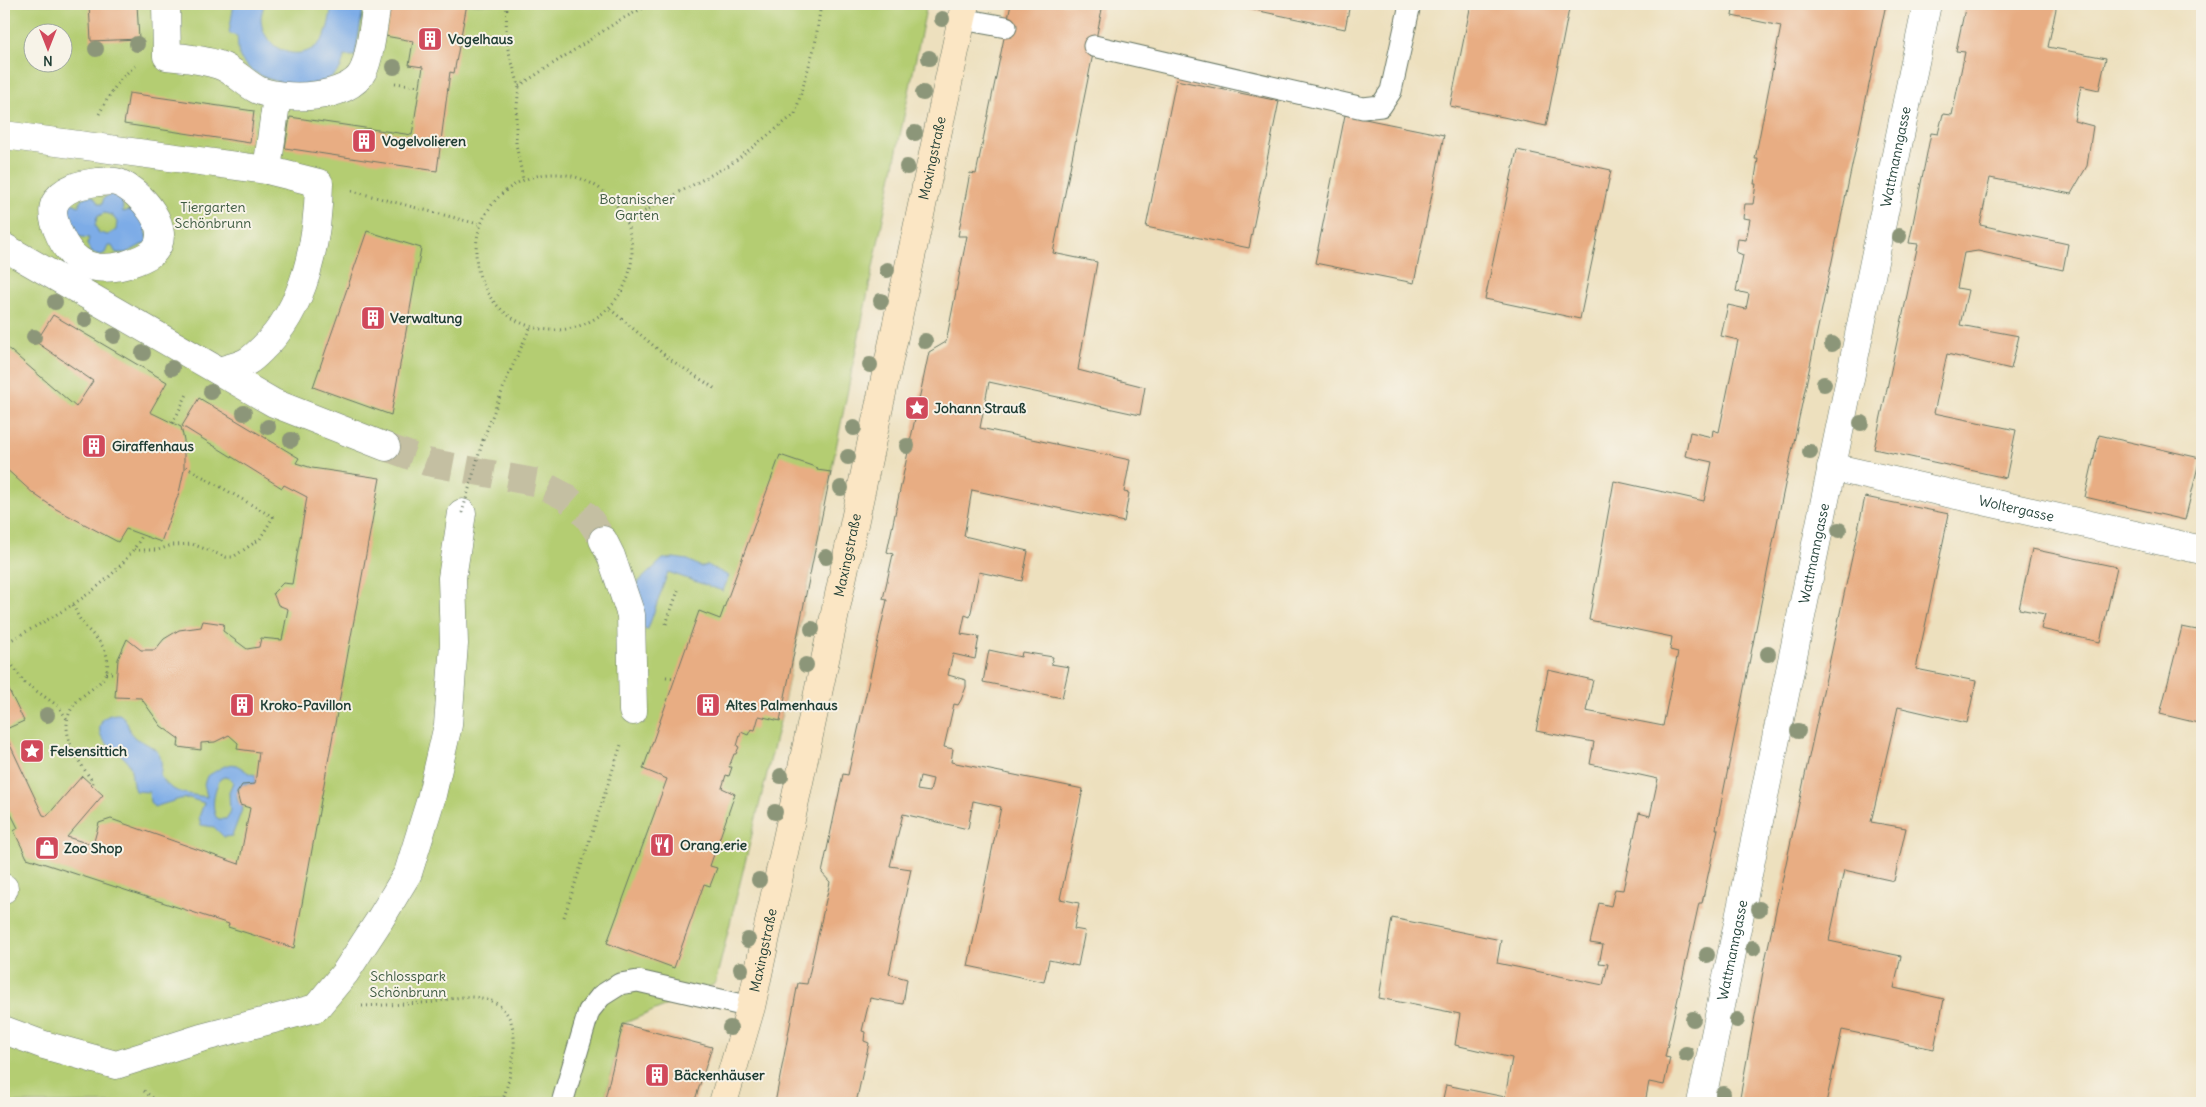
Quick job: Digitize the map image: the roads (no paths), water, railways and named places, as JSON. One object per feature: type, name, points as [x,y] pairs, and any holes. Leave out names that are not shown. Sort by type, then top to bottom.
[{"type":"street","points":[[166,4],[167,56],[200,60],[221,66],[257,89],[277,96],[303,97],[335,91],[360,78],[365,68],[377,4]]},
{"type":"street","name":"Wattmanngasse","points":[[1700,1103],[1927,4]]},
{"type":"street","name":"Maxingstraße","points":[[723,1103],[751,1007],[964,11]]},
{"type":"street","points":[[267,170],[277,96]]},
{"type":"street","points":[[4,135],[267,170],[319,183],[316,235],[300,289],[288,318],[274,338],[249,361],[219,372]]},
{"type":"street","points":[[118,182],[123,150]]},
{"type":"street","points":[[97,182],[118,182],[132,190],[145,201],[154,215],[159,231],[158,241],[153,251],[140,260],[77,275],[74,258],[60,236],[52,212],[54,203],[60,195],[78,185],[97,182]]},
{"type":"street","points":[[4,247],[77,275],[219,372],[274,403],[386,446]]},
{"type":"street","name":"Woltergasse","points":[[1831,467],[2202,550]]},
{"type":"street","points":[[4,1030],[116,1065],[201,1038],[316,1008],[345,973],[408,872],[431,799],[448,725],[454,644],[452,578],[462,513]]},
{"type":"street","points":[[602,540],[611,556],[630,615],[633,711]]},
{"type":"lane","points":[[1094,46],[1363,108],[1381,106],[1391,91],[1409,9]]},
{"type":"lane","points":[[964,11],[1006,28]]},
{"type":"lane","points":[[562,1103],[589,1011],[601,996],[620,984],[638,981],[751,1007]]},
{"type":"water","points":[[234,4],[264,4],[261,19],[263,30],[268,39],[275,46],[293,53],[313,49],[321,41],[330,18],[332,4],[364,4],[355,56],[344,56],[339,70],[330,78],[317,83],[303,85],[288,84],[260,75],[249,68],[241,59],[238,51],[237,36],[229,33]]},
{"type":"water","points":[[111,194],[122,198],[123,212],[134,209],[142,216],[141,221],[145,223],[147,242],[126,253],[116,253],[112,246],[108,246],[105,253],[101,255],[92,253],[87,245],[89,238],[75,236],[71,230],[73,223],[68,222],[62,208],[72,203],[79,206],[82,199],[93,196],[99,204],[102,204],[104,198]],"holes":[[[104,213],[112,215],[117,222],[116,230],[108,235],[99,233],[95,226],[97,217]]]},
{"type":"water","points":[[663,559],[688,560],[701,567],[707,565],[729,576],[723,591],[668,572],[648,629],[641,628],[632,588]]},
{"type":"water","points":[[119,714],[125,719],[134,737],[152,747],[159,754],[161,763],[160,776],[164,782],[175,790],[207,797],[204,784],[207,776],[231,764],[256,775],[255,784],[244,784],[237,793],[239,803],[243,807],[232,836],[224,837],[214,827],[201,825],[199,817],[204,803],[189,798],[154,807],[150,802],[149,792],[135,791],[129,764],[101,735],[102,721],[108,716]],"holes":[[[224,777],[229,778],[233,782],[229,792],[230,813],[226,819],[219,819],[214,813],[213,803],[216,788],[220,779]]]},
{"type":"tunnel","points":[[386,447],[427,462],[539,483],[566,497],[588,517],[603,540]]},
{"type":"place","name":"Vogelhaus","points":[[430,39]]},
{"type":"place","name":"Vogelvolieren","points":[[364,141]]},
{"type":"place","name":"Verwaltung","points":[[373,318]]},
{"type":"place","name":"Johann Strauß","points":[[917,408]]},
{"type":"place","name":"Giraffenhaus","points":[[94,446]]},
{"type":"place","name":"Kroko-Pavillon","points":[[242,705]]},
{"type":"place","name":"Altes Palmenhaus","points":[[708,705]]},
{"type":"place","name":"Felsensittich","points":[[32,751]]},
{"type":"place","name":"Orang.erie","points":[[662,845]]},
{"type":"place","name":"Zoo Shop","points":[[47,848]]},
{"type":"place","name":"Bäckenhäuser","points":[[657,1075]]},
{"type":"park label","name":"Botanischer Garten","points":[[637,207]]},
{"type":"park label","name":"Tiergarten Schönbrunn","points":[[213,216]]},
{"type":"park label","name":"Schlosspark Schönbrunn","points":[[408,984]]}]
